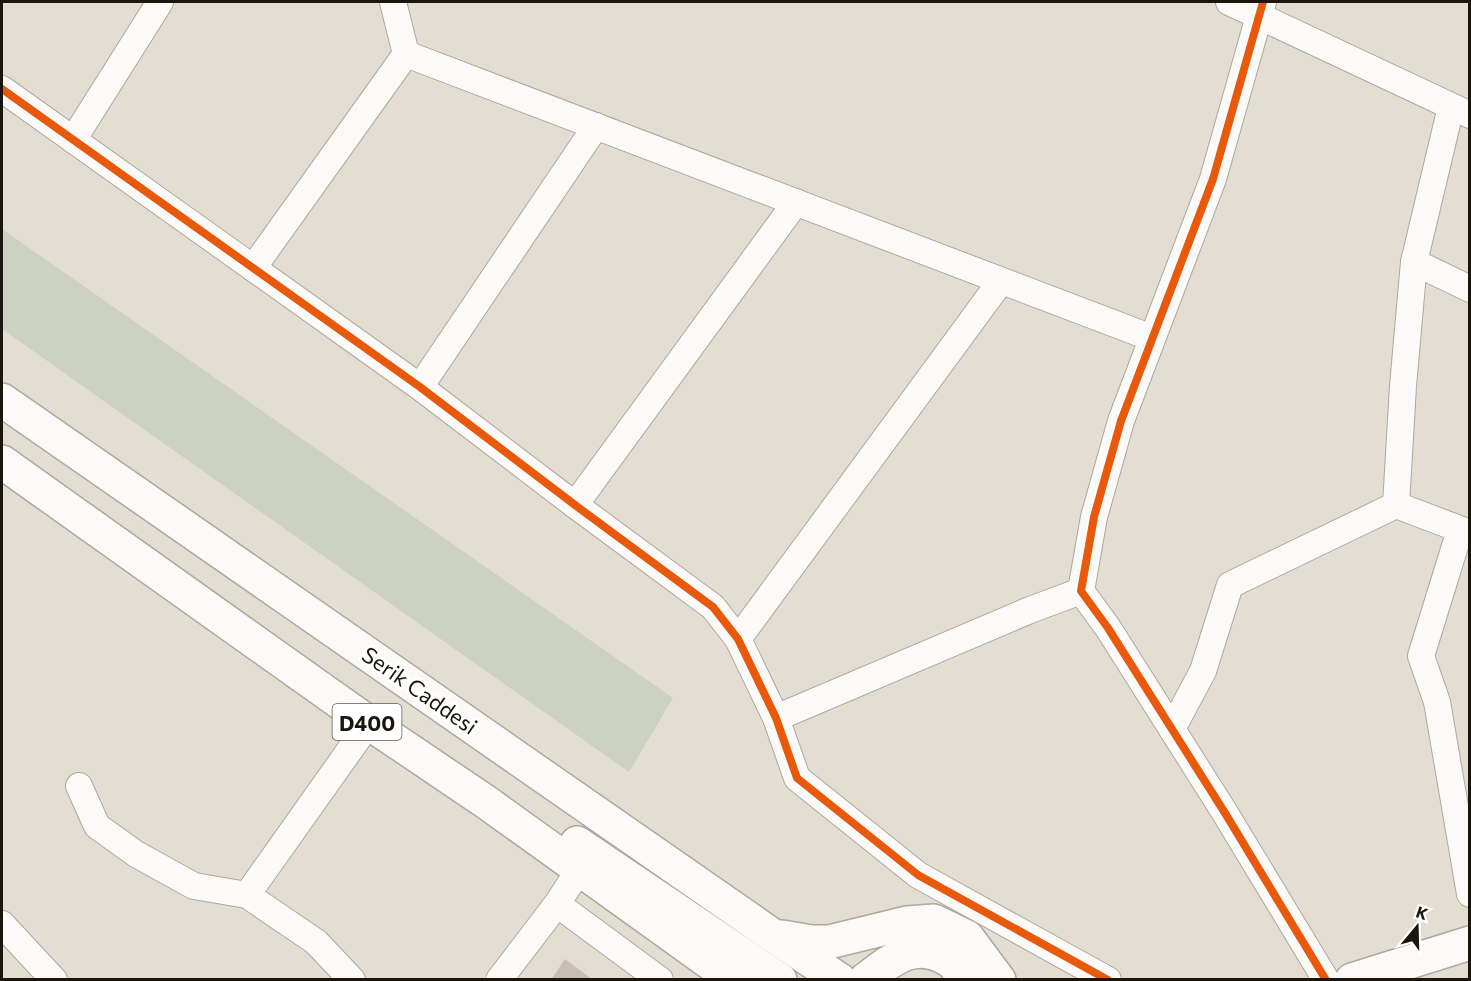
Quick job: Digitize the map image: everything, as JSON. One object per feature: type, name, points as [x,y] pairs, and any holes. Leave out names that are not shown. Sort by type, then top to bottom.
[{"type":"main road","name":"Serik Caddesi","points":[[2,400],[772,934],[829,977]]},
{"type":"main road","name":"D400","points":[[2,462],[369,723],[486,802],[734,980]]},
{"type":"main road","points":[[486,802],[553,827],[623,872],[780,980]]},
{"type":"main road","points":[[772,934],[812,942],[829,942],[907,923],[934,921],[967,937],[999,980]]},
{"type":"main road","points":[[829,977],[842,950],[877,931]]},
{"type":"main road","points":[[1352,980],[1470,943]]},
{"type":"main road","points":[[865,980],[899,955],[924,950],[952,961],[965,980]]},
{"type":"street","points":[[73,140],[160,2]]},
{"type":"street","points":[[253,268],[406,54],[393,2]]},
{"type":"street","points":[[1228,2],[1261,9],[1460,111],[1414,262],[1403,386],[1396,506]]},
{"type":"street","points":[[1261,9],[1213,179],[1121,422],[1094,516],[1081,591],[1108,628],[1172,729],[1326,980]]},
{"type":"street","points":[[406,54],[1152,338]]},
{"type":"street","points":[[2,89],[420,387],[575,506],[713,607],[738,639],[776,718],[797,778],[918,876],[1108,980]]},
{"type":"street","points":[[420,387],[597,126]]},
{"type":"street","points":[[575,506],[796,202]]},
{"type":"street","points":[[1414,262],[1470,289]]},
{"type":"street","points":[[738,639],[1001,280]]},
{"type":"street","points":[[1172,729],[1203,671],[1230,585],[1396,506],[1465,532],[1420,656],[1437,702],[1470,894]]},
{"type":"street","points":[[776,718],[1030,610],[1081,591]]},
{"type":"street","points":[[248,895],[369,723]]},
{"type":"street","points":[[80,786],[97,826],[136,854],[194,886],[248,895],[316,942],[351,980]]},
{"type":"street","points":[[499,980],[557,904],[579,870]]},
{"type":"street","points":[[557,904],[660,980]]},
{"type":"street","points":[[2,924],[54,980]]},
{"type":"green space","points":[[2,229],[673,698],[629,772],[2,329]]},
{"type":"building","points":[[565,959],[593,980],[551,980]]},
{"type":"cycle path","points":[[1263,2],[1213,179],[1121,421],[1094,517],[1081,591],[1108,628],[1225,813],[1326,980]]},
{"type":"cycle path","points":[[2,89],[420,387],[713,607],[738,639],[776,718],[797,778],[918,875],[1108,980]]}]
